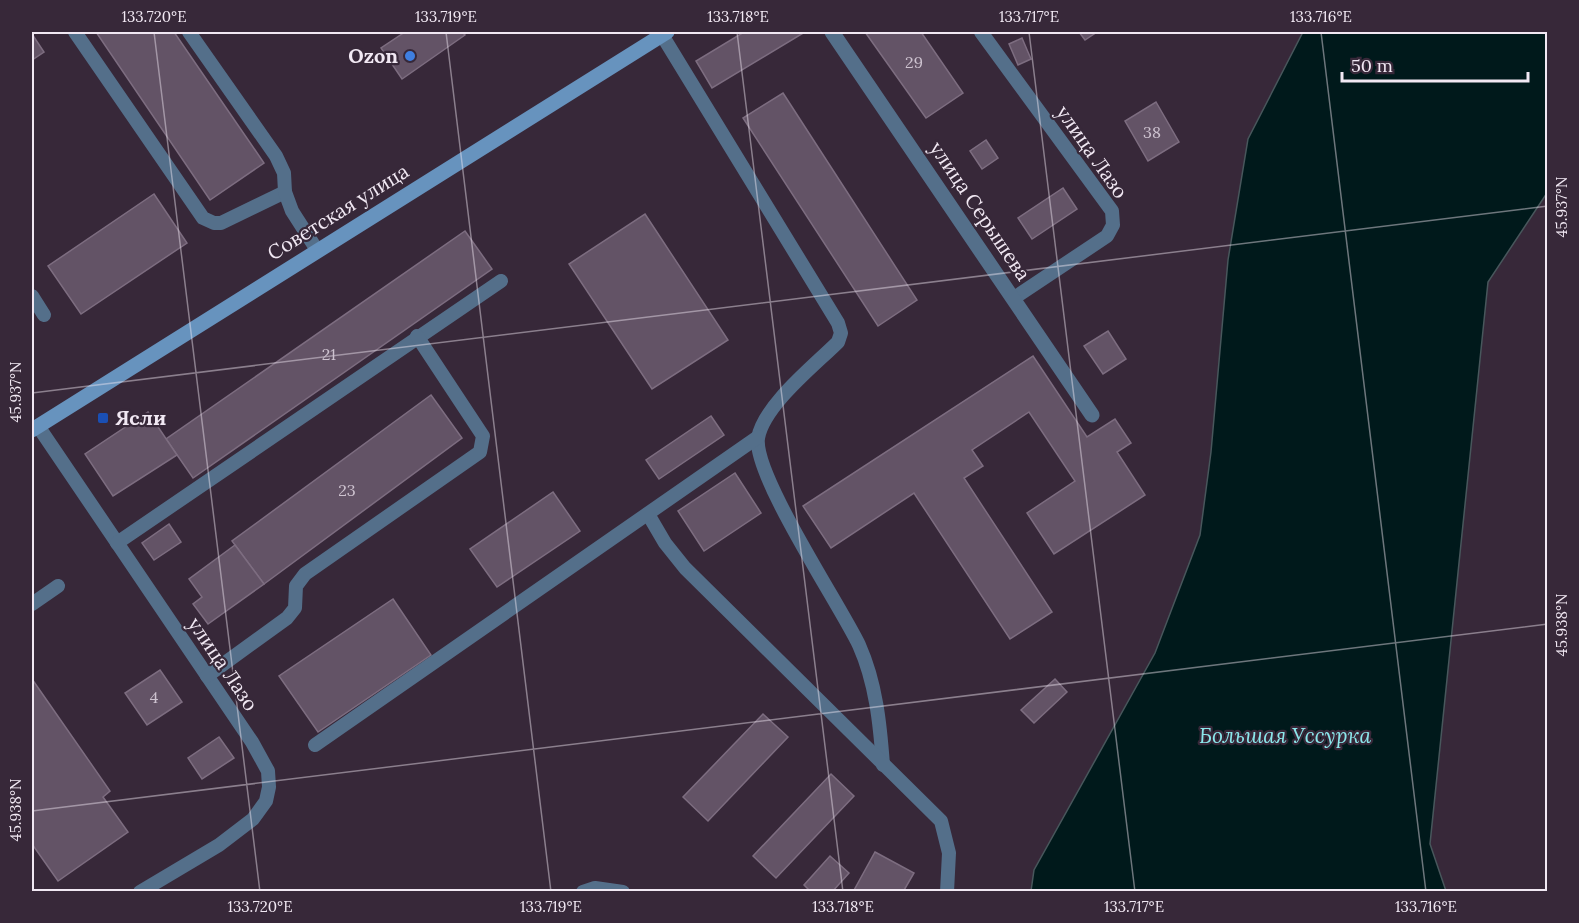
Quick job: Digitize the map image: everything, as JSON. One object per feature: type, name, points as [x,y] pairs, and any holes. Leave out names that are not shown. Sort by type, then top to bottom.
[{"type":"main road","name":"Советская улица","points":[[35,428],[665,33]]},
{"type":"street","name":"улица Серышева","points":[[832,32],[1092,415]]},
{"type":"lane","points":[[75,32],[203,218],[214,223],[221,223],[285,192]]},
{"type":"lane","points":[[189,32],[276,156],[284,172],[285,192],[292,211],[316,250]]},
{"type":"lane","name":"улица Лазо","points":[[981,32],[1112,211],[1113,225],[1107,236],[1014,298]]},
{"type":"lane","points":[[665,33],[838,323],[841,333],[838,342],[782,396],[770,412],[758,437],[758,452],[764,470],[800,541],[859,645],[874,691],[883,765]]},
{"type":"lane","points":[[117,543],[417,336],[501,281]]},
{"type":"lane","points":[[32,296],[44,315]]},
{"type":"lane","points":[[207,676],[287,618],[295,608],[296,586],[305,574],[480,452],[483,436],[417,336]]},
{"type":"lane","name":"улица Лазо","points":[[35,428],[117,543],[252,742],[268,771],[269,787],[266,801],[253,819],[219,845],[140,891]]},
{"type":"lane","points":[[315,745],[758,437]]},
{"type":"lane","points":[[648,514],[665,543],[685,568],[940,821],[949,853],[947,891]]},
{"type":"lane","points":[[32,604],[58,586]]},
{"type":"lane","points":[[583,891],[595,888],[623,891]]},
{"type":"water","name":"Большая Уссурка","points":[[1303,32],[1547,32],[1547,193],[1488,282],[1430,844],[1446,891],[1031,891],[1034,870],[1155,653],[1200,535],[1211,452],[1228,260],[1248,139]]},
{"type":"building","points":[[96,32],[174,32],[264,163],[210,200]]},
{"type":"building","points":[[405,32],[462,32],[465,35],[402,79],[381,48]]},
{"type":"building","points":[[744,32],[805,32],[712,88],[696,61]]},
{"type":"building","points":[[865,32],[921,32],[963,93],[926,118]]},
{"type":"building","points":[[1079,32],[1097,32],[1085,40]]},
{"type":"building","points":[[32,34],[44,52],[32,60]]},
{"type":"building","points":[[1022,38],[1031,59],[1018,65],[1009,44]]},
{"type":"building","points":[[783,93],[917,300],[878,326],[743,118]]},
{"type":"building","points":[[1156,102],[1179,142],[1148,161],[1125,121]]},
{"type":"building","points":[[986,140],[998,158],[982,169],[970,151]]},
{"type":"building","points":[[1063,188],[1077,209],[1032,239],[1018,218]]},
{"type":"building","points":[[154,194],[187,243],[81,314],[48,266]]},
{"type":"building","points":[[645,214],[728,340],[652,389],[569,264]]},
{"type":"building","points":[[465,231],[492,269],[193,478],[166,439]]},
{"type":"building","points":[[1108,331],[1126,359],[1103,374],[1084,346]]},
{"type":"building","points":[[1033,356],[1087,437],[1115,419],[1131,443],[1117,452],[1145,495],[1054,554],[1027,513],[1075,481],[1029,412],[972,450],[983,466],[964,478],[1052,612],[1010,639],[914,493],[831,548],[803,506]]},
{"type":"building","points":[[431,395],[462,438],[264,584],[232,541]]},
{"type":"building","points":[[148,412],[177,455],[113,496],[85,454]]},
{"type":"building","points":[[711,416],[724,435],[659,479],[646,460]]},
{"type":"building","points":[[735,473],[761,513],[704,551],[678,511]]},
{"type":"building","points":[[553,492],[580,531],[497,587],[470,549]]},
{"type":"building","points":[[169,524],[181,542],[154,560],[142,543]]},
{"type":"building","points":[[235,545],[264,584],[208,624],[193,604],[202,597],[189,579]]},
{"type":"building","points":[[393,599],[431,655],[318,732],[279,676]]},
{"type":"building","points":[[160,670],[182,702],[147,725],[125,693]]},
{"type":"building","points":[[32,679],[110,791],[103,797],[128,832],[58,881],[32,844]]},
{"type":"building","points":[[1055,679],[1067,692],[1034,723],[1021,710]]},
{"type":"building","points":[[763,714],[788,737],[708,821],[683,797]]},
{"type":"building","points":[[219,737],[234,758],[202,779],[188,758]]},
{"type":"building","points":[[831,774],[854,796],[776,878],[753,856]]},
{"type":"building","points":[[875,852],[914,873],[903,892],[853,892]]},
{"type":"building","points":[[830,856],[849,873],[832,892],[811,892],[804,885]]},
{"type":"place","name":"Ozon","points":[[410,56]]},
{"type":"place","name":"Ясли","points":[[103,418]]}]
